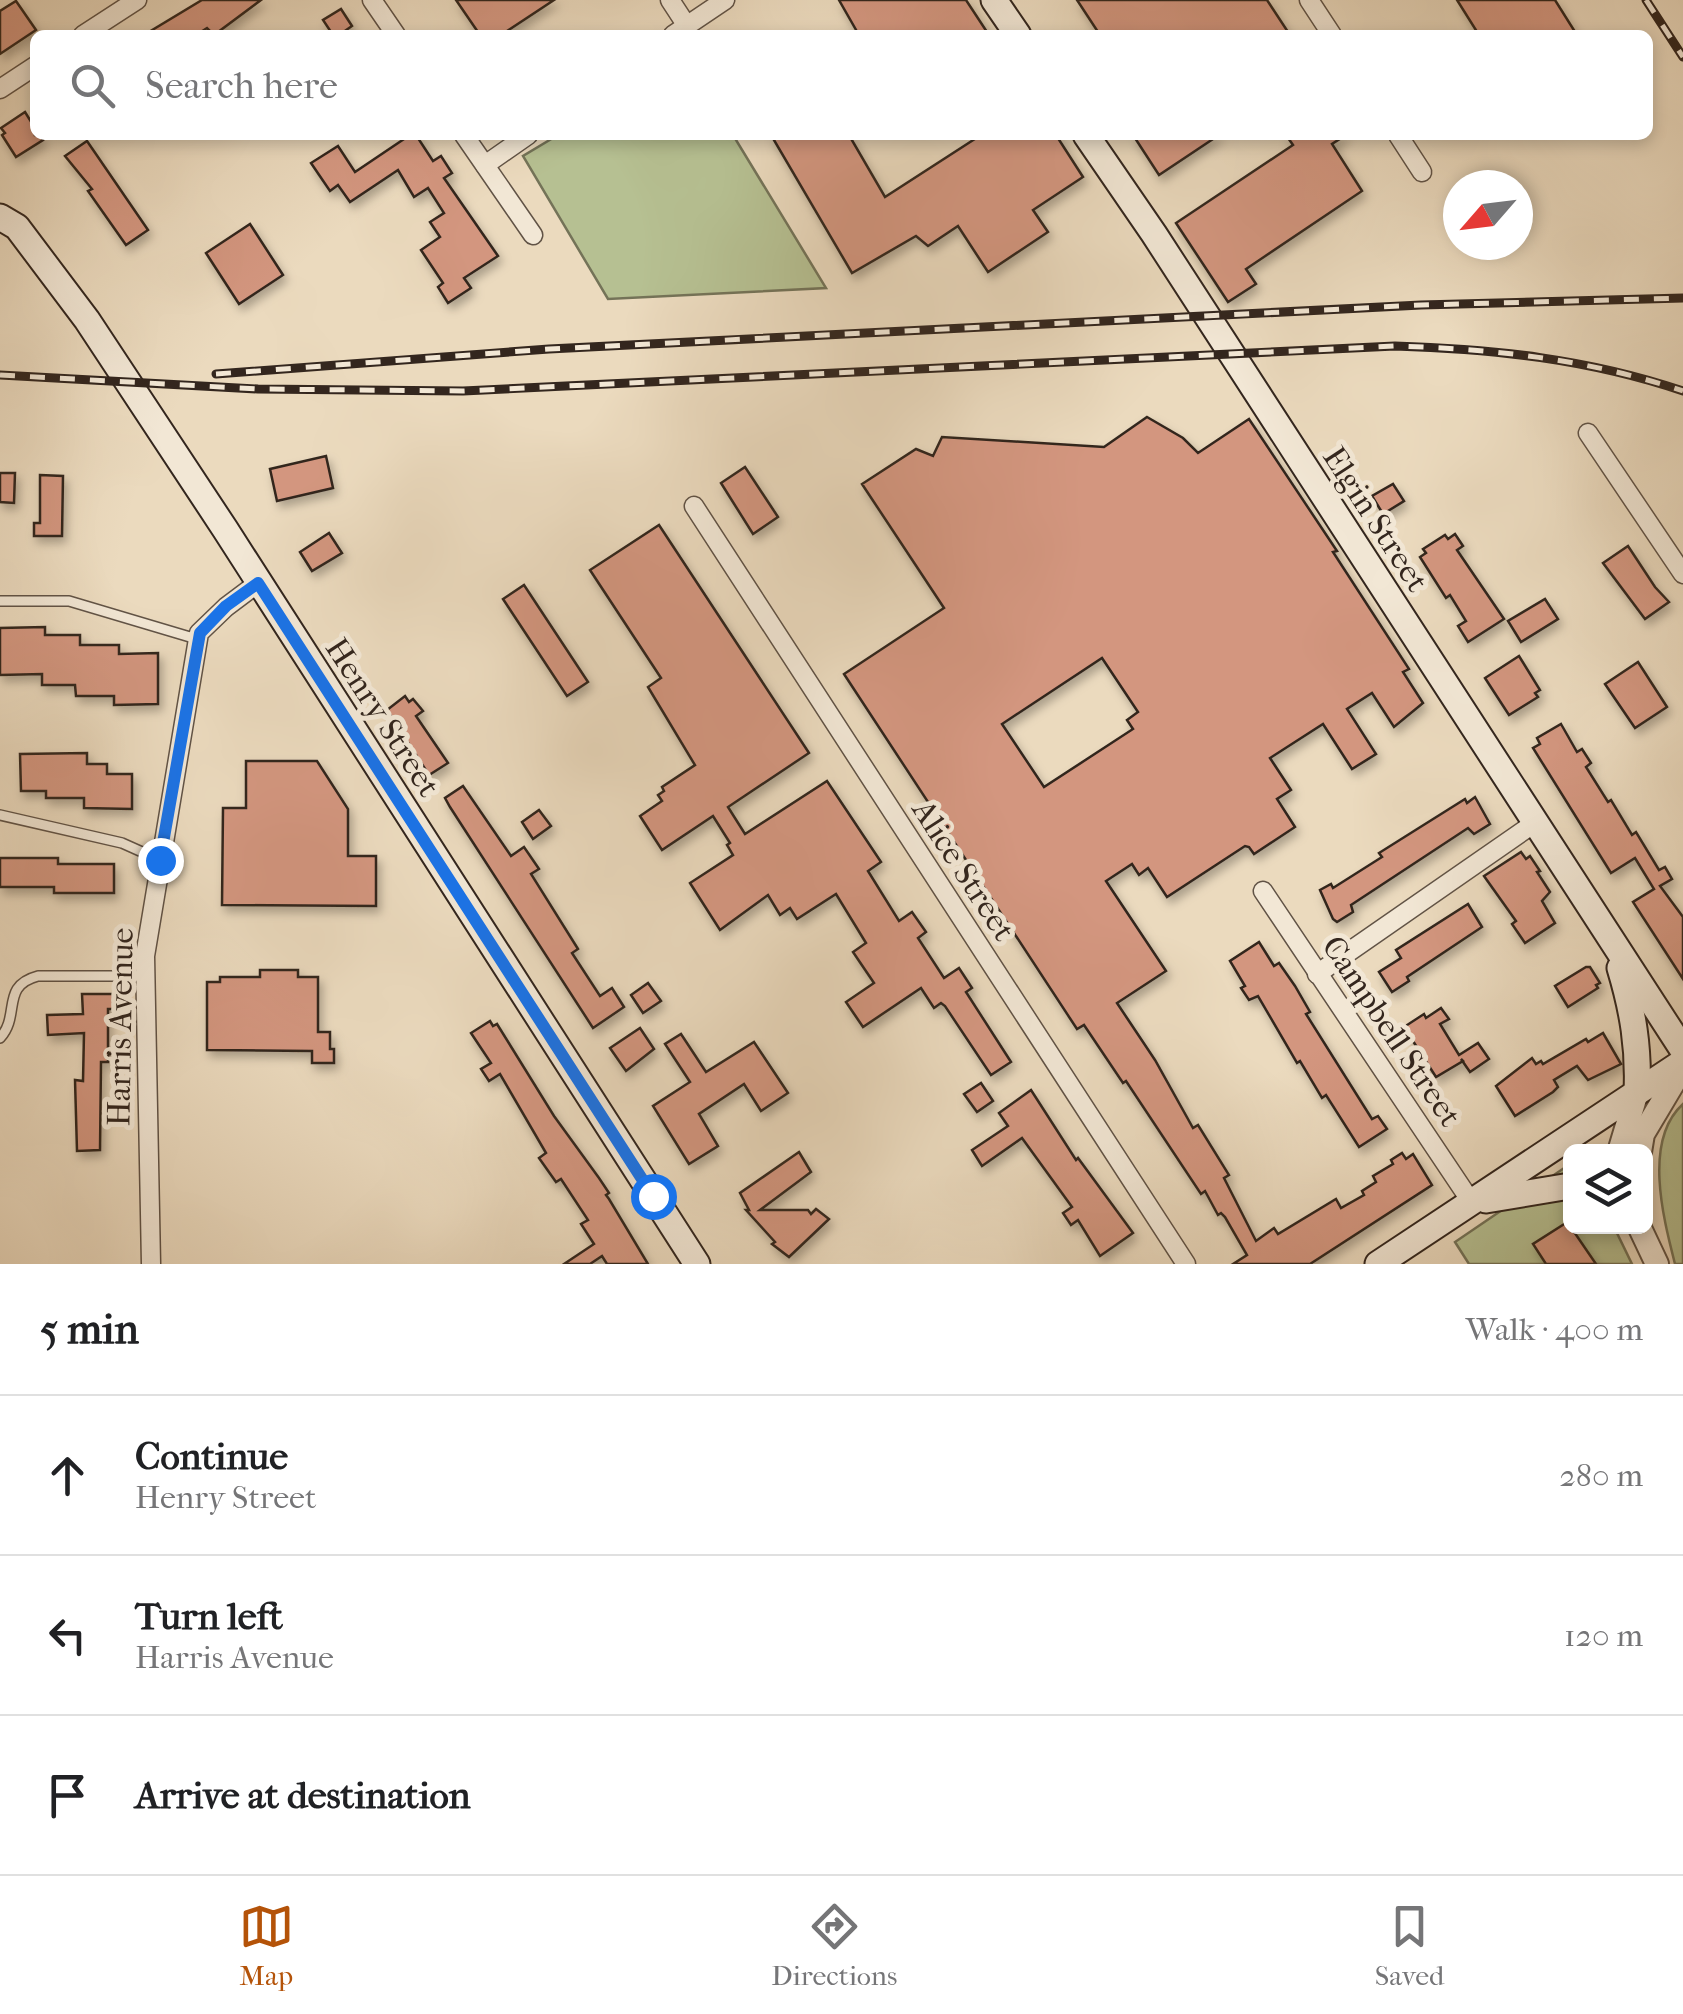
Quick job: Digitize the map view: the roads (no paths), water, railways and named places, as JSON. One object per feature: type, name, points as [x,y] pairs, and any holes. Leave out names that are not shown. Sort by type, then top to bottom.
[{"type":"main road","points":[[994,0],[1015,30]]},
{"type":"main road","name":"Elgin Street","points":[[1089,140],[1683,1050]]},
{"type":"main road","name":"Henry Street","points":[[0,217],[16,227],[87,320],[697,1264]]},
{"type":"main road","name":"Elgin Street","points":[[1612,940],[1634,1014],[1639,1056],[1637,1092]]},
{"type":"main road","points":[[1378,1264],[1683,1064]]},
{"type":"main road","points":[[1472,1203],[1563,1187]]},
{"type":"street","points":[[89,30],[115,6],[136,0]]},
{"type":"street","points":[[372,0],[393,30]]},
{"type":"street","points":[[670,0],[680,30],[725,0]]},
{"type":"street","points":[[1309,0],[1329,30]]},
{"type":"street","points":[[0,89],[30,69]]},
{"type":"street","points":[[468,140],[533,235]]},
{"type":"street","points":[[485,165],[521,140]]},
{"type":"street","points":[[1401,140],[1422,172]]},
{"type":"street","points":[[1588,433],[1683,574]]},
{"type":"street","name":"Alice Street","points":[[694,506],[1186,1264]]},
{"type":"street","points":[[200,633],[226,606],[258,583]]},
{"type":"street","name":"Harris Avenue","points":[[151,1264],[145,956],[200,633]]},
{"type":"street","points":[[1317,974],[1536,822]]},
{"type":"street","name":"Campbell Street","points":[[1263,891],[1472,1203]]},
{"type":"street","points":[[1641,1144],[1643,1134],[1683,1064]]},
{"type":"street","points":[[1621,1144],[1637,1092]]},
{"type":"street","points":[[1643,1234],[1657,1264]]},
{"type":"lane","points":[[0,600],[69,601],[190,638],[200,633]]},
{"type":"lane","points":[[0,815],[122,842],[160,860]]},
{"type":"lane","points":[[0,1038],[8,1029],[14,990],[24,980],[38,976],[146,976]]},
{"type":"railway","points":[[1646,0],[1683,57]]},
{"type":"railway","points":[[216,374],[549,349],[1421,305],[1683,298]]},
{"type":"railway","points":[[0,375],[258,389],[463,391],[1395,346],[1576,363],[1683,391]]}]
